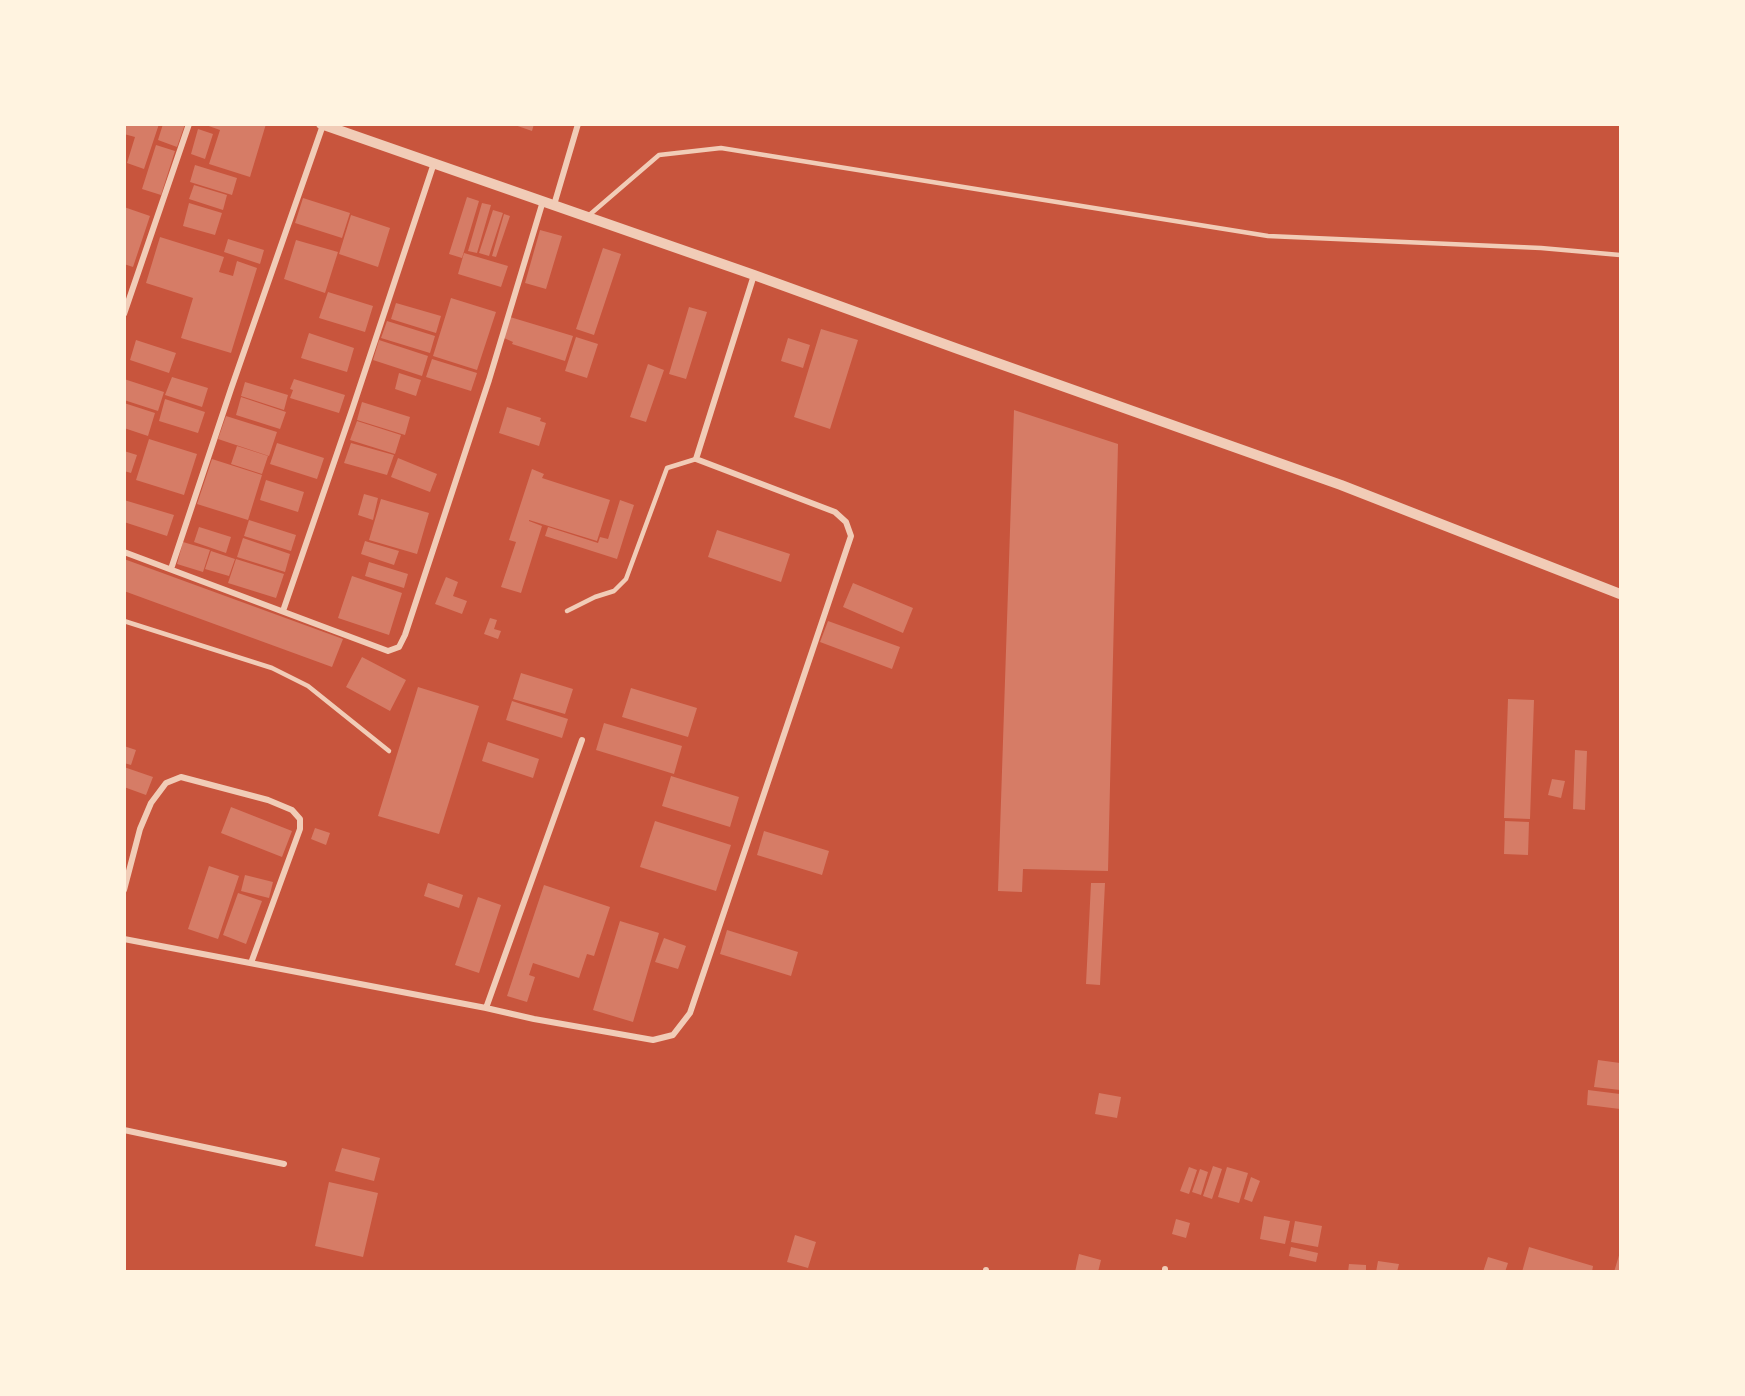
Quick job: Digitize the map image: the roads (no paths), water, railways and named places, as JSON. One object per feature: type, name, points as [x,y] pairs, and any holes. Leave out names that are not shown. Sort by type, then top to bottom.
[{"type":"street","points":[[124,314],[189,124]]},
{"type":"street","points":[[124,552],[387,651],[399,647],[405,635],[549,203],[578,124]]},
{"type":"street","points":[[171,569],[322,125],[754,275],[1341,485],[1620,594]]},
{"type":"street","points":[[282,610],[434,163]]},
{"type":"street","points":[[124,939],[653,1040],[673,1035],[690,1013],[851,536],[846,522],[835,513],[696,459],[754,275]]},
{"type":"street","points":[[486,1008],[582,740]]},
{"type":"street","points":[[124,890],[140,828],[151,803],[166,783],[181,777],[267,800],[292,810],[300,819],[300,829],[251,963]]},
{"type":"street","points":[[124,1130],[284,1164]]},
{"type":"lane","points":[[587,217],[659,155],[721,148],[1268,236],[1541,248],[1620,255]]},
{"type":"lane","points":[[567,611],[595,597],[614,591],[626,579],[667,468],[696,459]]},
{"type":"lane","points":[[124,621],[272,668],[308,686],[389,751]]}]
